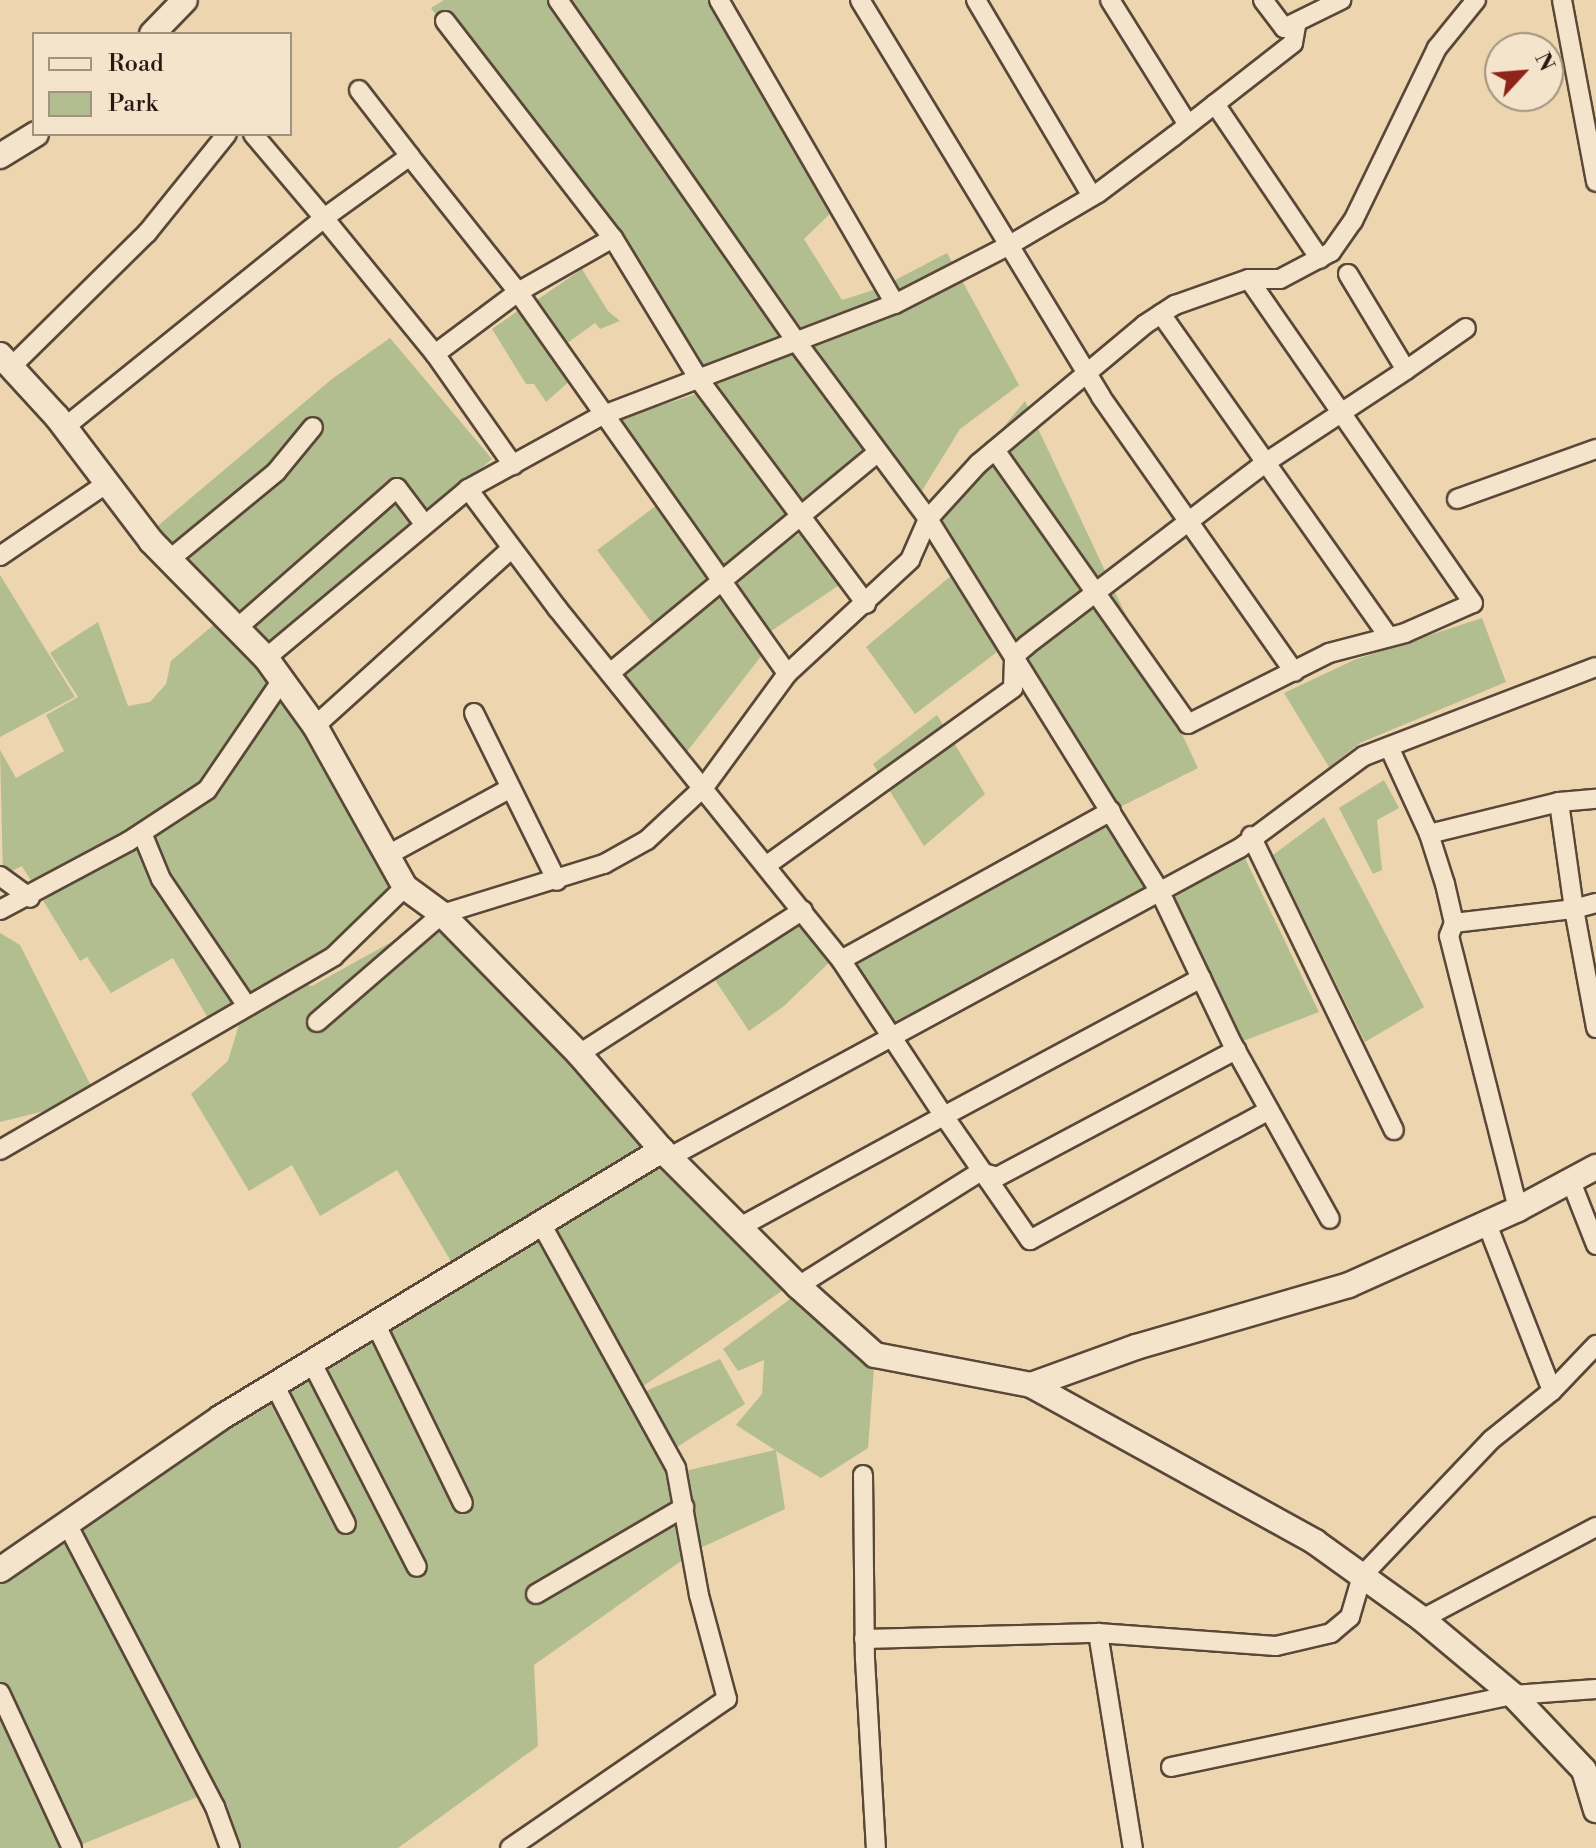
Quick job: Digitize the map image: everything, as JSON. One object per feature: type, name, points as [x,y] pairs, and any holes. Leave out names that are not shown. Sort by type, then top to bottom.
[{"type":"street","points":[[157,32],[185,0]]},
{"type":"street","points":[[558,0],[796,341],[928,519],[1159,890],[1236,1050],[1330,1219]]},
{"type":"street","points":[[719,0],[895,304]]},
{"type":"street","points":[[860,0],[1087,373],[1294,672]]},
{"type":"street","points":[[976,0],[1092,196]]},
{"type":"street","points":[[1110,0],[1188,125]]},
{"type":"street","points":[[1263,0],[1284,28],[1296,26],[1341,0]]},
{"type":"street","points":[[317,1022],[442,914],[557,881],[604,864],[647,840],[705,786],[787,674],[910,560],[928,519],[995,450],[1161,314],[1249,279],[1280,279],[1331,252],[1353,221],[1437,48],[1476,0]]},
{"type":"street","points":[[1562,0],[1596,182]]},
{"type":"street","points":[[445,21],[613,238],[700,381],[866,604]]},
{"type":"street","points":[[266,658],[468,489],[601,416],[700,381],[895,304],[1008,246],[1092,196],[1188,125],[1293,43],[1296,26]]},
{"type":"street","points":[[359,90],[518,292],[601,416],[787,674]]},
{"type":"street","points":[[1215,104],[1320,259]]},
{"type":"street","points":[[0,156],[33,136]]},
{"type":"street","points":[[225,136],[147,233],[6,361],[65,427],[106,484],[169,560],[266,658],[315,726],[405,887],[442,914],[579,1054],[666,1154],[798,1286],[875,1355],[1031,1385],[1182,1464],[1225,1493],[1315,1542],[1422,1619],[1513,1695],[1584,1770],[1596,1810]]},
{"type":"street","points":[[255,136],[435,354],[513,465]]},
{"type":"street","points":[[65,427],[324,218],[410,156]]},
{"type":"street","points":[[435,354],[518,292],[613,238]]},
{"type":"street","points":[[1348,274],[1406,370]]},
{"type":"street","points":[[995,450],[1188,724],[1329,653],[1389,637],[1473,603],[1249,279]]},
{"type":"street","points":[[1161,314],[1268,461],[1389,637]]},
{"type":"street","points":[[1014,656],[1190,525],[1268,461],[1341,409],[1406,370],[1466,328]]},
{"type":"street","points":[[169,560],[276,472],[313,427]]},
{"type":"street","points":[[1457,499],[1596,449]]},
{"type":"street","points":[[610,673],[877,453]]},
{"type":"street","points":[[0,556],[106,484]]},
{"type":"street","points":[[236,629],[397,488],[425,525]]},
{"type":"street","points":[[468,489],[511,549],[705,786],[841,960],[980,1172],[1030,1240],[1269,1110]]},
{"type":"street","points":[[315,726],[511,549]]},
{"type":"street","points":[[767,865],[1013,688],[1014,656]]},
{"type":"street","points":[[0,1570],[66,1522],[312,1363],[666,1154],[894,1037],[1240,848],[1251,836],[1364,756],[1596,667]]},
{"type":"street","points":[[0,910],[30,898],[142,833],[207,790],[282,680]]},
{"type":"street","points":[[474,713],[557,881]]},
{"type":"street","points":[[1389,747],[1429,834],[1454,923],[1449,936],[1518,1209]]},
{"type":"street","points":[[386,856],[509,789]]},
{"type":"street","points":[[1429,834],[1559,802],[1596,799]]},
{"type":"street","points":[[1559,802],[1574,909],[1596,1028]]},
{"type":"street","points":[[841,960],[1111,811]]},
{"type":"street","points":[[142,833],[161,879],[245,1003]]},
{"type":"street","points":[[1251,836],[1394,1130]]},
{"type":"street","points":[[0,876],[30,898]]},
{"type":"street","points":[[0,1150],[97,1098],[245,1003],[334,956],[405,887]]},
{"type":"street","points":[[1454,923],[1574,909],[1596,903]]},
{"type":"street","points":[[579,1054],[803,910]]},
{"type":"street","points":[[740,1227],[1201,978]]},
{"type":"street","points":[[798,1286],[980,1172],[997,1177],[1236,1050]]},
{"type":"street","points":[[1031,1385],[1136,1347],[1349,1285],[1487,1224],[1596,1167]]},
{"type":"street","points":[[1570,1179],[1596,1245]]},
{"type":"street","points":[[1487,1224],[1552,1391]]},
{"type":"street","points":[[510,1848],[727,1699],[699,1595],[676,1468],[543,1227]]},
{"type":"street","points":[[376,1325],[463,1503]]},
{"type":"street","points":[[864,1639],[1098,1633],[1276,1646],[1311,1641],[1331,1633],[1350,1617],[1362,1576],[1491,1440],[1552,1391],[1596,1345]]},
{"type":"street","points":[[312,1363],[417,1567]]},
{"type":"street","points":[[275,1386],[346,1524]]},
{"type":"street","points":[[863,1475],[864,1639],[876,1848]]},
{"type":"street","points":[[536,1594],[684,1507]]},
{"type":"street","points":[[66,1522],[215,1807],[230,1848]]},
{"type":"street","points":[[1422,1619],[1596,1527]]},
{"type":"street","points":[[1098,1633],[1133,1848]]},
{"type":"street","points":[[1171,1767],[1513,1695],[1596,1689]]},
{"type":"street","points":[[0,1693],[72,1848]]},
{"type":"green space","points":[[444,0],[719,0],[838,206],[804,239],[842,300],[880,288],[947,253],[1019,385],[960,429],[915,502],[877,453],[725,571],[617,420],[702,392],[692,362],[431,8]]},
{"type":"green space","points":[[582,269],[608,311],[620,321],[600,329],[595,323],[566,344],[537,300]]},
{"type":"green space","points":[[522,308],[571,380],[546,402],[534,384],[526,384],[492,329]]},
{"type":"green space","points":[[390,338],[492,459],[266,658],[153,530],[332,379]]},
{"type":"green space","points":[[1025,401],[1198,768],[1112,811],[1159,890],[894,1037],[837,955],[784,1006],[749,1031],[709,971],[803,910],[837,954],[1111,811],[1001,649],[915,714],[866,647],[958,570],[928,519]]},
{"type":"green space","points":[[657,505],[712,578],[652,623],[597,550]]},
{"type":"green space","points":[[806,529],[842,583],[769,633],[732,579]]},
{"type":"green space","points":[[0,575],[75,697],[0,737]]},
{"type":"green space","points":[[723,595],[762,655],[682,758],[610,673]]},
{"type":"green space","points":[[224,616],[254,648],[405,887],[291,981],[312,986],[442,914],[789,1286],[633,1393],[664,1452],[688,1556],[534,1665],[538,1746],[398,1848],[228,1848],[207,1793],[73,1848],[0,1848],[0,1572],[276,1389],[578,1204],[452,1263],[397,1170],[320,1216],[292,1165],[249,1191],[191,1094],[228,1061],[244,1008],[212,1025],[173,958],[111,993],[87,957],[80,961],[22,866],[3,875],[0,750],[16,778],[64,751],[46,715],[78,697],[50,653],[98,622],[128,706],[150,702],[166,684],[171,661]]},
{"type":"green space","points":[[1482,618],[1506,682],[1360,743],[1329,767],[1284,693],[1354,660]]},
{"type":"green space","points":[[937,715],[985,794],[924,846],[873,764]]},
{"type":"green space","points":[[1384,780],[1399,808],[1377,820],[1382,870],[1373,874],[1339,808]]},
{"type":"green space","points":[[1324,817],[1424,1007],[1365,1042],[1273,855]]},
{"type":"green space","points":[[1240,848],[1319,1012],[1233,1045],[1159,890]]},
{"type":"green space","points":[[0,933],[20,945],[97,1098],[0,1122]]},
{"type":"green space","points":[[798,1293],[875,1355],[868,1448],[821,1478],[776,1451],[785,1509],[698,1549],[681,1472],[775,1450],[736,1425],[762,1394],[764,1360],[738,1371],[723,1349]]},
{"type":"green space","points":[[720,1359],[745,1404],[669,1452],[637,1395]]}]
